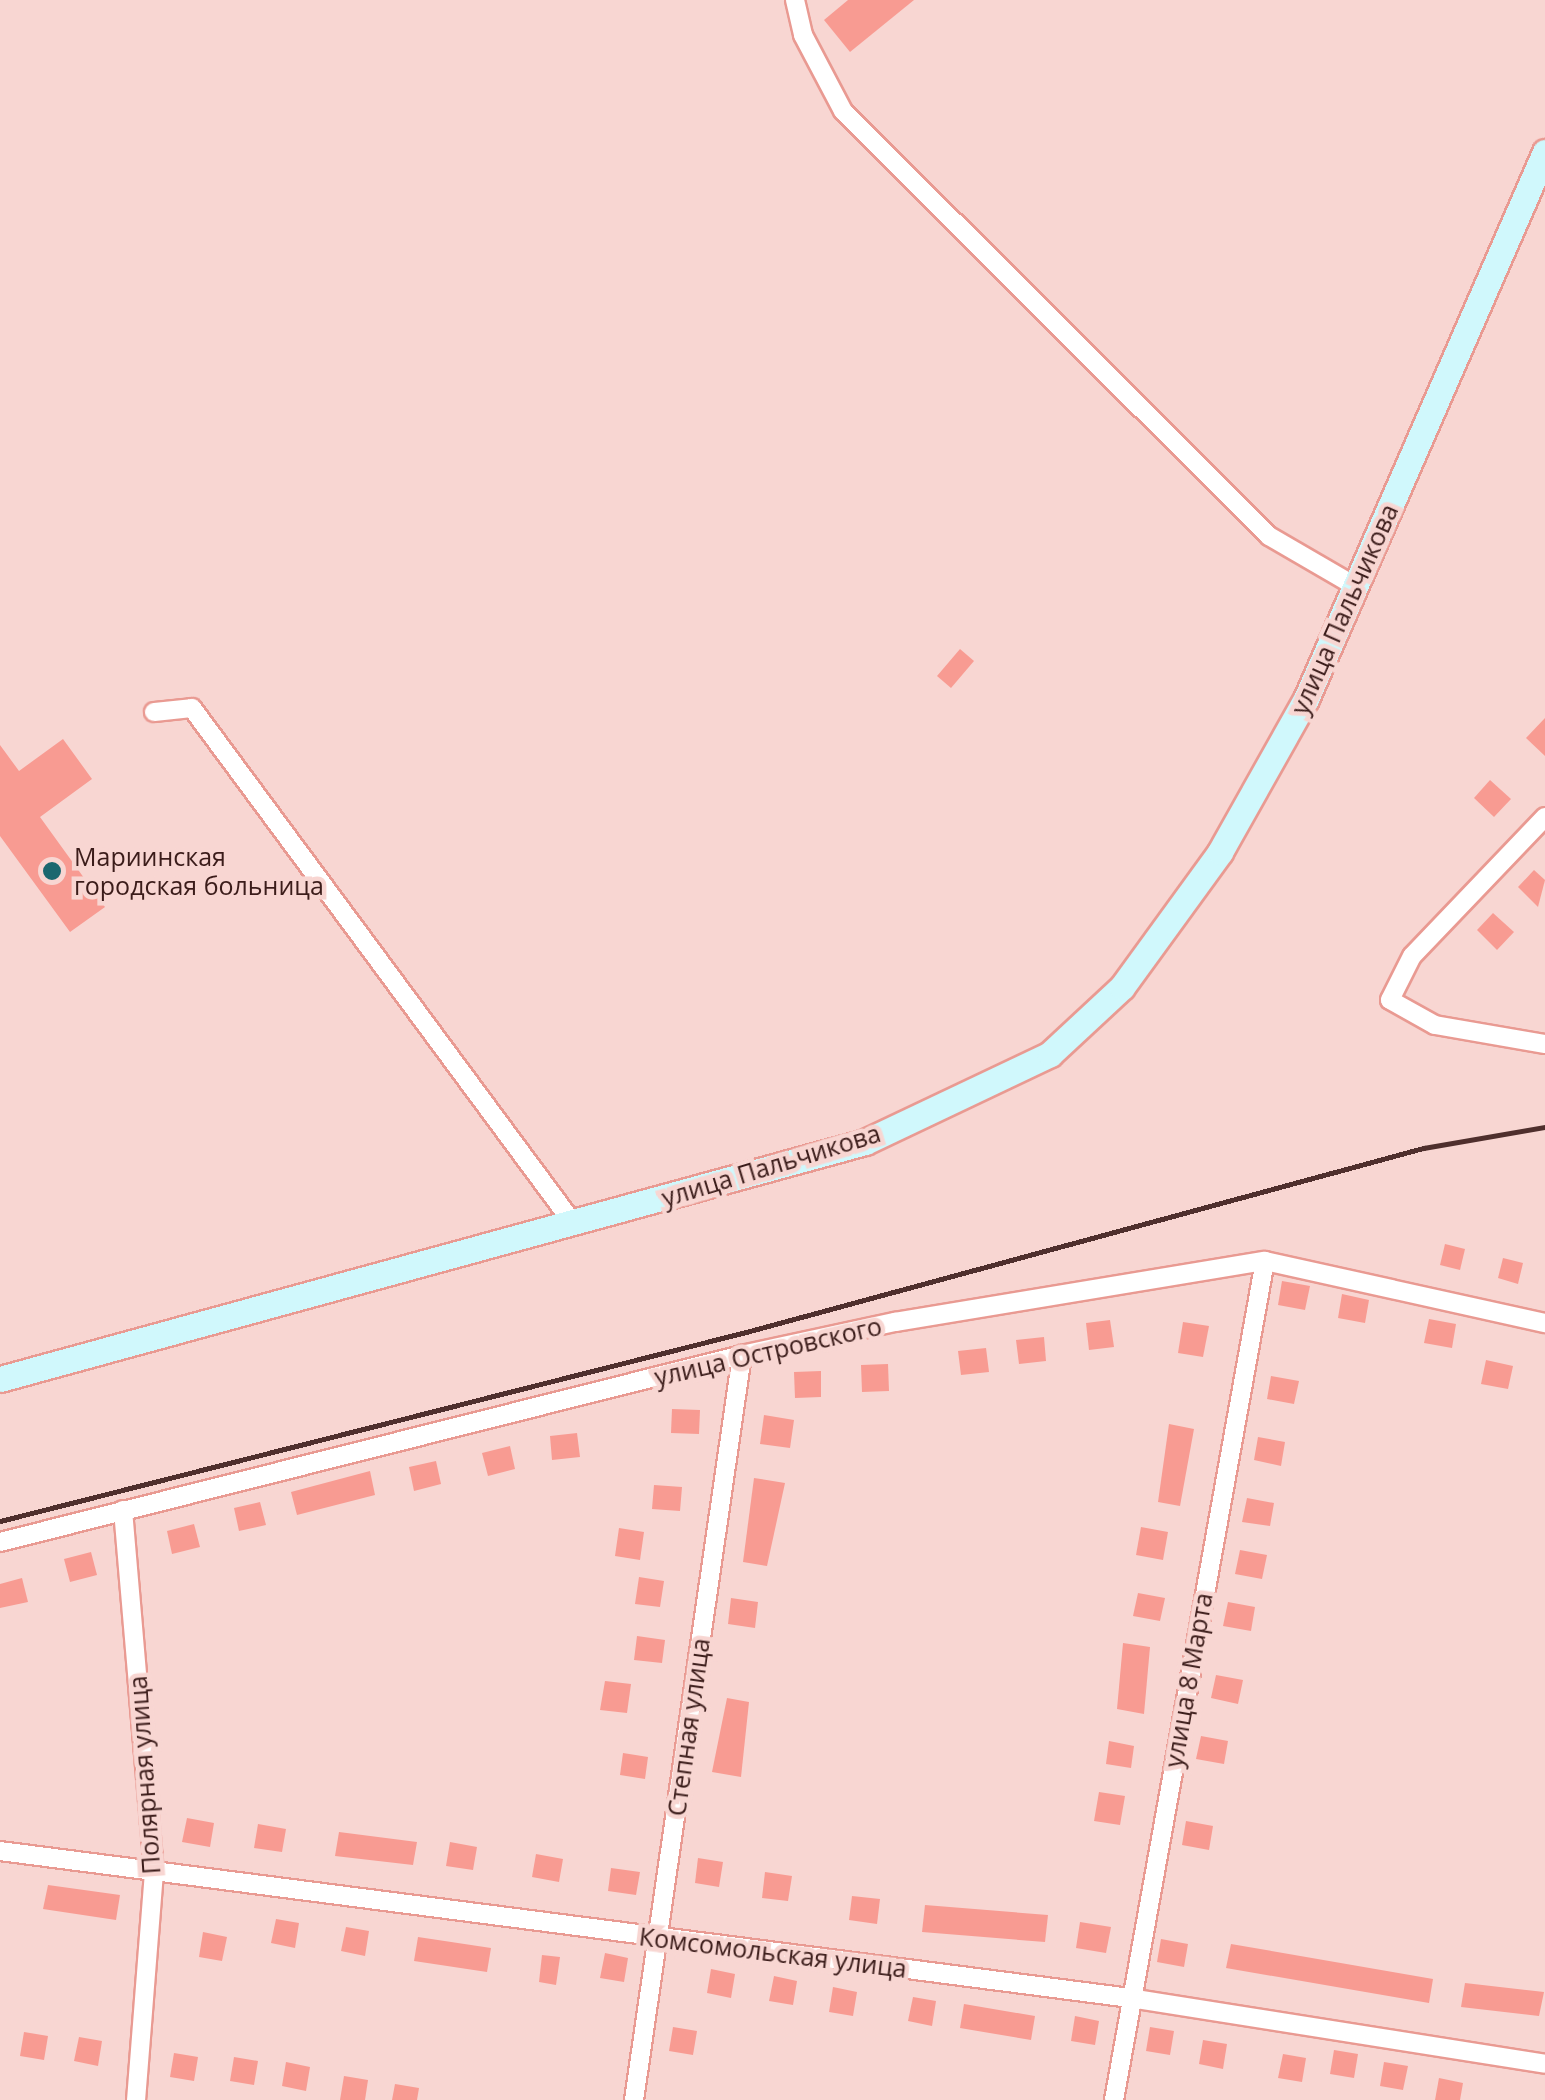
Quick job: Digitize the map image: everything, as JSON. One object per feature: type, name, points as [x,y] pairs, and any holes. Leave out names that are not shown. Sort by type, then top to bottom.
[{"type":"street","points":[[795,0],[803,35],[843,110],[1268,536],[1355,586]]},
{"type":"street","name":"улица Пальчикова","points":[[0,1379],[864,1142],[1050,1054],[1122,987],[1220,852],[1306,699],[1545,152]]},
{"type":"street","points":[[154,712],[192,708],[573,1222]]},
{"type":"street","points":[[1545,818],[1412,956],[1390,1000],[1435,1025],[1545,1044]]},
{"type":"street","name":"улица Островского","points":[[0,1542],[742,1355],[895,1322],[1265,1261],[1545,1323]]},
{"type":"street","name":"улица 8 Марта","points":[[1114,2100],[1265,1261]]},
{"type":"street","name":"Степная улица","points":[[634,2100],[742,1355]]},
{"type":"street","name":"Полярная улица","points":[[123,1510],[154,1872],[136,2100]]},
{"type":"street","name":"Комсомольская улица","points":[[0,1851],[1130,1998],[1545,2064]]},
{"type":"building","points":[[848,0],[914,0],[850,52],[824,20]]},
{"type":"building","points":[[960,649],[974,661],[951,688],[937,676]]},
{"type":"building","points":[[1545,718],[1545,756],[1526,738]]},
{"type":"building","name":"Мариинская городская больница","points":[[63,739],[92,779],[40,817],[105,907],[70,932],[0,836],[0,745],[19,771]]},
{"type":"building","points":[[1490,780],[1511,799],[1494,817],[1474,798]]},
{"type":"building","points":[[1534,870],[1545,880],[1538,907],[1518,887]]},
{"type":"building","points":[[1493,913],[1514,932],[1497,950],[1477,930]]},
{"type":"building","points":[[1445,1244],[1465,1249],[1460,1270],[1440,1265]]},
{"type":"building","points":[[1503,1258],[1523,1263],[1518,1284],[1498,1278]]},
{"type":"building","points":[[1282,1281],[1310,1286],[1305,1310],[1278,1305]]},
{"type":"building","points":[[1342,1294],[1369,1300],[1365,1323],[1338,1318]]},
{"type":"building","points":[[1429,1319],[1456,1324],[1452,1348],[1424,1343]]},
{"type":"building","points":[[1110,1320],[1114,1347],[1089,1350],[1086,1323]]},
{"type":"building","points":[[1183,1322],[1209,1326],[1203,1357],[1178,1353]]},
{"type":"building","points":[[1044,1337],[1046,1361],[1019,1364],[1016,1340]]},
{"type":"building","points":[[986,1348],[989,1372],[961,1375],[958,1351]]},
{"type":"building","points":[[1486,1360],[1513,1366],[1508,1389],[1481,1384]]},
{"type":"building","points":[[888,1364],[889,1391],[862,1392],[861,1365]]},
{"type":"building","points":[[821,1371],[821,1397],[795,1398],[794,1372]]},
{"type":"building","points":[[1271,1376],[1299,1381],[1294,1404],[1267,1399]]},
{"type":"building","points":[[672,1409],[700,1410],[699,1434],[671,1433]]},
{"type":"building","points":[[764,1415],[794,1420],[790,1448],[760,1444]]},
{"type":"building","points":[[1169,1424],[1194,1429],[1180,1506],[1158,1502]]},
{"type":"building","points":[[577,1433],[580,1457],[552,1460],[550,1436]]},
{"type":"building","points":[[1258,1437],[1285,1442],[1281,1466],[1254,1460]]},
{"type":"building","points":[[510,1446],[515,1469],[488,1476],[482,1453]]},
{"type":"building","points":[[436,1461],[441,1484],[414,1491],[409,1467]]},
{"type":"building","points":[[370,1471],[375,1495],[297,1515],[291,1492]]},
{"type":"building","points":[[754,1478],[785,1483],[767,1566],[743,1562]]},
{"type":"building","points":[[654,1485],[682,1487],[680,1511],[652,1509]]},
{"type":"building","points":[[1247,1498],[1274,1503],[1270,1526],[1242,1522]]},
{"type":"building","points":[[260,1502],[266,1525],[239,1531],[234,1508]]},
{"type":"building","points":[[194,1524],[200,1547],[172,1554],[167,1531]]},
{"type":"building","points":[[1141,1527],[1168,1532],[1163,1560],[1136,1555]]},
{"type":"building","points":[[619,1528],[644,1532],[640,1560],[615,1556]]},
{"type":"building","points":[[1240,1550],[1267,1555],[1262,1579],[1235,1574]]},
{"type":"building","points":[[91,1552],[97,1575],[70,1582],[64,1559]]},
{"type":"building","points":[[639,1577],[664,1581],[660,1607],[635,1604]]},
{"type":"building","points":[[22,1578],[28,1602],[0,1608],[0,1584]]},
{"type":"building","points":[[1138,1593],[1165,1598],[1160,1621],[1133,1616]]},
{"type":"building","points":[[731,1598],[758,1602],[755,1628],[728,1624]]},
{"type":"building","points":[[1228,1602],[1255,1607],[1251,1631],[1223,1626]]},
{"type":"building","points":[[637,1636],[665,1640],[662,1663],[634,1660]]},
{"type":"building","points":[[1123,1643],[1150,1647],[1144,1714],[1117,1709]]},
{"type":"building","points":[[1216,1675],[1243,1680],[1238,1704],[1211,1698]]},
{"type":"building","points":[[605,1681],[631,1684],[627,1713],[600,1710]]},
{"type":"building","points":[[727,1698],[749,1702],[741,1777],[712,1772]]},
{"type":"building","points":[[1201,1736],[1228,1741],[1224,1764],[1196,1759]]},
{"type":"building","points":[[1109,1741],[1134,1746],[1131,1768],[1106,1764]]},
{"type":"building","points":[[623,1753],[648,1757],[645,1779],[620,1775]]},
{"type":"building","points":[[1099,1792],[1125,1796],[1120,1825],[1094,1821]]},
{"type":"building","points":[[187,1818],[214,1823],[210,1847],[182,1842]]},
{"type":"building","points":[[1186,1821],[1213,1826],[1209,1850],[1182,1845]]},
{"type":"building","points":[[258,1824],[286,1829],[282,1852],[254,1848]]},
{"type":"building","points":[[339,1832],[417,1842],[413,1865],[335,1856]]},
{"type":"building","points":[[450,1842],[477,1847],[473,1870],[446,1866]]},
{"type":"building","points":[[536,1854],[563,1859],[559,1882],[532,1877]]},
{"type":"building","points":[[698,1858],[723,1862],[719,1887],[695,1883]]},
{"type":"building","points":[[611,1868],[640,1872],[636,1895],[608,1891]]},
{"type":"building","points":[[765,1872],[792,1876],[788,1901],[762,1898]]},
{"type":"building","points":[[48,1885],[120,1895],[116,1920],[43,1909]]},
{"type":"building","points":[[852,1896],[880,1899],[877,1924],[849,1920]]},
{"type":"building","points":[[925,1905],[1048,1915],[1045,1942],[922,1932]]},
{"type":"building","points":[[276,1919],[299,1923],[295,1948],[271,1943]]},
{"type":"building","points":[[1080,1922],[1111,1927],[1106,1953],[1076,1948]]},
{"type":"building","points":[[346,1927],[369,1931],[365,1956],[341,1951]]},
{"type":"building","points":[[203,1932],[227,1937],[222,1961],[199,1957]]},
{"type":"building","points":[[418,1937],[491,1948],[487,1972],[414,1961]]},
{"type":"building","points":[[1161,1939],[1188,1944],[1184,1967],[1157,1962]]},
{"type":"building","points":[[1231,1944],[1433,1979],[1429,2003],[1226,1968]]},
{"type":"building","points":[[605,1953],[628,1958],[624,1982],[600,1978]]},
{"type":"building","points":[[542,1955],[560,1957],[556,1985],[539,1982]]},
{"type":"building","points":[[711,1969],[735,1974],[731,1998],[707,1993]]},
{"type":"building","points":[[774,1976],[797,1981],[793,2005],[769,2001]]},
{"type":"building","points":[[1465,1983],[1544,1992],[1539,2016],[1461,2007]]},
{"type":"building","points":[[833,1987],[857,1992],[853,2016],[829,2012]]},
{"type":"building","points":[[913,1997],[936,2001],[932,2026],[908,2021]]},
{"type":"building","points":[[964,2004],[1035,2016],[1031,2040],[960,2028]]},
{"type":"building","points":[[1075,2016],[1099,2021],[1095,2045],[1071,2041]]},
{"type":"building","points":[[673,2027],[697,2031],[693,2055],[669,2051]]},
{"type":"building","points":[[1150,2027],[1174,2031],[1170,2055],[1146,2051]]},
{"type":"building","points":[[24,2032],[48,2036],[44,2060],[20,2056]]},
{"type":"building","points":[[79,2037],[102,2041],[98,2066],[74,2061]]},
{"type":"building","points":[[1203,2040],[1227,2044],[1223,2069],[1199,2064]]},
{"type":"building","points":[[1334,2050],[1358,2054],[1354,2078],[1330,2074]]},
{"type":"building","points":[[174,2053],[198,2057],[194,2081],[170,2077]]},
{"type":"building","points":[[1283,2054],[1306,2058],[1302,2082],[1278,2078]]},
{"type":"building","points":[[234,2057],[258,2061],[254,2085],[230,2081]]},
{"type":"building","points":[[286,2062],[310,2067],[306,2091],[282,2086]]},
{"type":"building","points":[[1384,2062],[1408,2066],[1403,2090],[1380,2086]]},
{"type":"building","points":[[344,2076],[368,2080],[365,2100],[340,2100]]},
{"type":"building","points":[[1439,2078],[1463,2083],[1460,2100],[1435,2100]]},
{"type":"building","points":[[395,2084],[419,2088],[417,2100],[392,2100]]},
{"type":"railway","points":[[0,1521],[746,1332],[1423,1148],[1545,1127]]},
{"type":"place","name":"Мариинская городская больница","points":[[52,871]]}]
